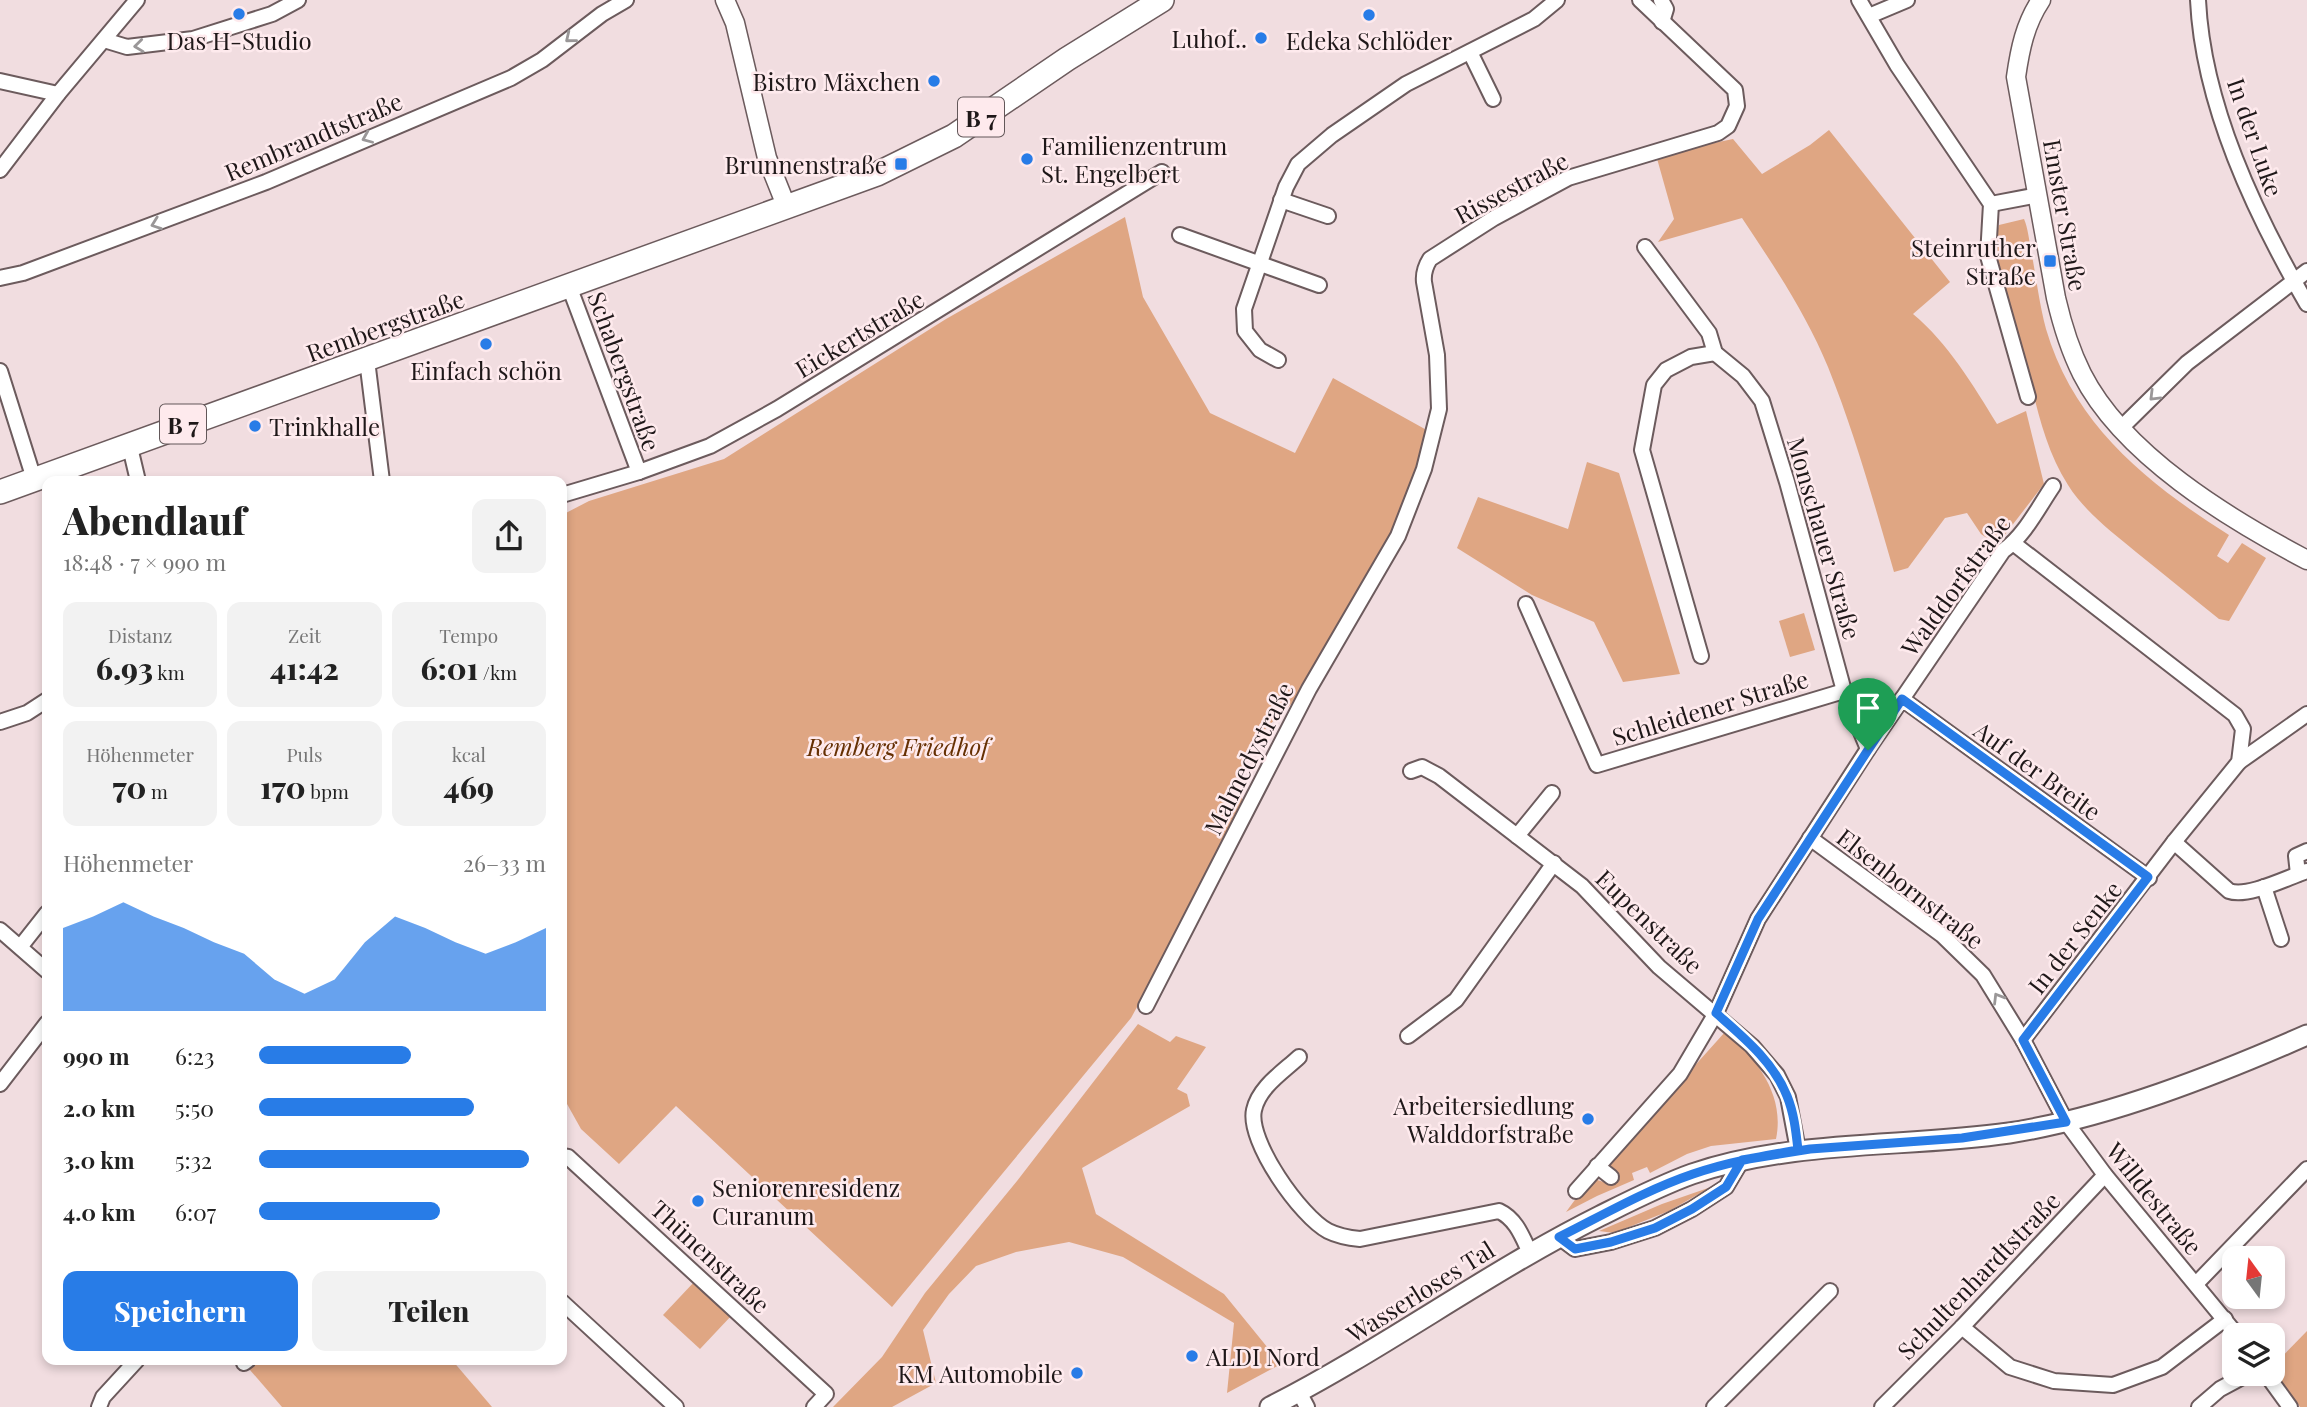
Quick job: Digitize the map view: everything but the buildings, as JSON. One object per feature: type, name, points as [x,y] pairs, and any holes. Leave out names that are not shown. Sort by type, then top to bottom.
[{"type":"main road","name":"B 7","points":[[787,208],[877,174],[954,136],[1162,0]]},
{"type":"main road","name":"Rembergstraße","points":[[0,492],[787,208]]},
{"type":"main road","name":"Wasserloses Tal","points":[[1270,1407],[1303,1399],[1391,1340],[1559,1237],[1636,1198],[1692,1175],[1742,1160],[1798,1150],[1962,1138],[2066,1122],[2179,1086],[2307,1035]]},
{"type":"street","points":[[0,170],[58,94],[137,0]]},
{"type":"street","points":[[104,40],[127,47],[193,39],[272,14],[298,0]]},
{"type":"street","name":"Rembrandtstraße","points":[[0,278],[23,274],[255,186],[511,78],[542,60],[602,13],[626,0]]},
{"type":"street","points":[[725,0],[735,23],[767,158],[787,208]]},
{"type":"street","points":[[1278,360],[1260,350],[1245,331],[1244,309],[1281,200],[1298,164],[1332,135],[1406,84],[1534,19],[1557,0]]},
{"type":"street","name":"Rissestraße","points":[[1398,536],[1424,469],[1440,409],[1437,355],[1423,272],[1430,259],[1494,218],[1568,178],[1697,140],[1718,133],[1728,126],[1737,106],[1735,90],[1640,0]]},
{"type":"street","points":[[1661,0],[1666,9],[1662,22]]},
{"type":"street","points":[[1859,0],[1897,65],[1991,204],[1988,256],[2028,397]]},
{"type":"street","points":[[1870,16],[1908,0]]},
{"type":"street","name":"Emster Straße","points":[[2041,0],[2031,16],[2021,42],[2016,78],[2061,320],[2082,375],[2120,429],[2206,500],[2266,539],[2307,560]]},
{"type":"street","name":"In der Luke","points":[[2198,0],[2200,34],[2223,124],[2259,215],[2307,304]]},
{"type":"street","points":[[1471,51],[1493,99]]},
{"type":"street","points":[[0,81],[58,94]]},
{"type":"street","name":"Eickertstraße","points":[[567,494],[639,472],[710,446],[777,409],[1162,172]]},
{"type":"street","points":[[1991,204],[2038,195]]},
{"type":"street","points":[[1281,200],[1328,216]]},
{"type":"street","points":[[1180,235],[1319,285]]},
{"type":"street","name":"Monschauer Straße","points":[[1645,247],[1709,333],[1715,353],[1743,376],[1762,401],[1844,691],[1868,750]]},
{"type":"street","points":[[2120,429],[2187,363],[2307,271]]},
{"type":"street","name":"Schabergstraße","points":[[569,286],[639,472]]},
{"type":"street","points":[[1701,656],[1642,450],[1654,385],[1666,370],[1691,358],[1715,353]]},
{"type":"street","points":[[366,360],[381,476]]},
{"type":"street","points":[[0,371],[34,479]]},
{"type":"street","points":[[130,443],[137,476]]},
{"type":"street","name":"Walddorfstraße","points":[[1576,1191],[1680,1074],[1716,1013],[1758,919],[1902,699],[2003,551],[2013,543],[2053,486]]},
{"type":"street","name":"Malmedystraße","points":[[1146,1006],[1309,689],[1398,536]]},
{"type":"street","points":[[2013,543],[2235,715],[2243,729],[2239,762]]},
{"type":"street","name":"Schleidener Straße","points":[[1526,604],[1598,765],[1844,691]]},
{"type":"street","name":"Auf der Breite","points":[[1902,699],[2148,877]]},
{"type":"street","points":[[0,722],[14,719],[42,703]]},
{"type":"street","name":"In der Senke","points":[[2023,1040],[2174,842],[2239,762],[2307,714]]},
{"type":"street","name":"Eupenstraße","points":[[1411,771],[1422,767],[1439,776],[1554,863],[1581,886],[1659,967],[1752,1045],[1777,1075],[1788,1097],[1798,1150]]},
{"type":"street","points":[[1517,836],[1552,793]]},
{"type":"street","name":"Elsenbornstraße","points":[[1810,838],[1942,935],[1983,975],[2023,1040],[2066,1122]]},
{"type":"street","points":[[2174,842],[2229,891],[2235,893],[2264,887],[2302,872],[2297,856],[2307,851]]},
{"type":"street","points":[[1408,1036],[1456,1000],[1554,863]]},
{"type":"street","points":[[2264,887],[2281,939]]},
{"type":"street","points":[[21,946],[42,919]]},
{"type":"street","points":[[0,930],[42,966]]},
{"type":"street","points":[[0,1084],[42,1029]]},
{"type":"street","points":[[1299,1057],[1268,1084],[1253,1112],[1253,1126],[1266,1159],[1293,1197],[1326,1231],[1360,1239],[1499,1211],[1507,1214],[1516,1223],[1530,1253]]},
{"type":"street","name":"Willdestraße","points":[[2066,1122],[2105,1174],[2228,1323]]},
{"type":"street","name":"Thünenstraße","points":[[567,1157],[826,1394],[814,1407]]},
{"type":"street","points":[[1559,1237],[1575,1249],[1611,1242],[1655,1228],[1726,1187],[1742,1160]]},
{"type":"street","points":[[1597,1166],[1611,1177]]},
{"type":"street","points":[[2196,1284],[2307,1169]]},
{"type":"street","name":"Schultenhardtstraße","points":[[1882,1407],[1962,1327],[2105,1174]]},
{"type":"street","points":[[1714,1407],[1830,1291]]},
{"type":"street","points":[[567,1306],[676,1407]]},
{"type":"street","points":[[1962,1327],[2010,1367],[2054,1381],[2113,1385],[2162,1367],[2225,1319]]},
{"type":"street","points":[[99,1407],[103,1397],[132,1365]]},
{"type":"street","points":[[2199,1407],[2226,1386]]},
{"type":"street","points":[[2275,1386],[2290,1407]]},
{"type":"green space","points":[[1829,130],[1950,282],[1913,314],[1949,351],[1997,424],[2026,411],[2044,484],[1997,545],[1981,534],[1967,513],[1945,518],[1908,568],[1894,572],[1855,443],[1828,367],[1800,309],[1742,218],[1658,242],[1674,219],[1656,155],[1733,139],[1762,174],[1810,145]]},
{"type":"green space","name":"Remberg Friedhof","points":[[1125,217],[1143,297],[1210,413],[1295,453],[1333,378],[1432,433],[1398,536],[1307,689],[1266,728],[1237,780],[1245,810],[1131,1018],[892,1307],[676,1106],[619,1164],[581,1129],[567,1104],[567,512],[589,501],[724,459],[946,319]]},
{"type":"green space","points":[[2024,219],[2046,329],[2075,395],[2095,423],[2143,473],[2229,535],[2217,556],[2228,563],[2242,543],[2266,558],[2229,621],[2219,619],[2099,521],[2075,495],[2058,468],[2043,430],[2018,333],[1997,266],[1996,239],[1999,225]]},
{"type":"green space","points":[[1587,462],[1619,473],[1680,674],[1623,682],[1594,622],[1532,595],[1457,548],[1478,497],[1568,529]]},
{"type":"green space","points":[[1804,613],[1815,650],[1790,657],[1779,621]]},
{"type":"green space","points":[[1138,1024],[1170,1042],[1176,1036],[1206,1047],[1177,1089],[1187,1094],[1190,1106],[1082,1168],[1096,1214],[1224,1294],[1281,1364],[1227,1393],[1234,1323],[1123,1257],[1069,1242],[1016,1252],[976,1266],[949,1294],[923,1330],[936,1383],[892,1407],[833,1407],[882,1357],[925,1293],[1017,1181]]},
{"type":"green space","points":[[1725,1032],[1758,1066],[1773,1093],[1778,1123],[1776,1139],[1711,1146],[1687,1154],[1650,1173],[1647,1167],[1632,1173],[1634,1180],[1566,1212],[1591,1178],[1610,1184],[1616,1177],[1608,1167],[1610,1160]]},
{"type":"green space","points":[[1711,1187],[1669,1211],[1614,1233],[1599,1231],[1662,1204]]},
{"type":"green space","points":[[695,1281],[732,1315],[700,1349],[663,1315]]},
{"type":"green space","points":[[2307,1331],[2307,1407],[2300,1407],[2285,1386],[2285,1354]]},
{"type":"green space","points":[[246,1365],[456,1365],[492,1407],[282,1407]]},
{"type":"place","name":"Das H-Studio","points":[[239,14]]},
{"type":"place","name":"Edeka Schlöder","points":[[1369,15]]},
{"type":"place","name":"Luhof..","points":[[1261,38]]},
{"type":"place","name":"Bistro Mäxchen","points":[[934,81]]},
{"type":"place","name":"Familienzentrum St. Engelbert","points":[[1027,159]]},
{"type":"place","name":"Brunnenstraße","points":[[901,164]]},
{"type":"place","name":"Steinruther Straße","points":[[2050,261]]},
{"type":"place","name":"Einfach schön","points":[[486,344]]},
{"type":"place","name":"Trinkhalle","points":[[255,426]]},
{"type":"place","name":"Arbeitersiedlung Walddorfstraße","points":[[1588,1119]]},
{"type":"place","name":"Seniorenresidenz Curanum","points":[[698,1201]]},
{"type":"place","name":"ALDI Nord","points":[[1192,1356]]},
{"type":"place","name":"KM Automobile","points":[[1077,1373]]},
{"type":"route","points":[[1868,750],[1758,919],[1716,1013],[1752,1045],[1777,1075],[1788,1097],[1798,1150],[1742,1160],[1692,1175],[1636,1198],[1559,1237],[1575,1249],[1611,1242],[1655,1228],[1692,1209],[1726,1187],[1742,1160],[1810,1149],[1962,1138],[2066,1122],[2023,1040],[2148,877],[1902,699],[1868,750]]}]
